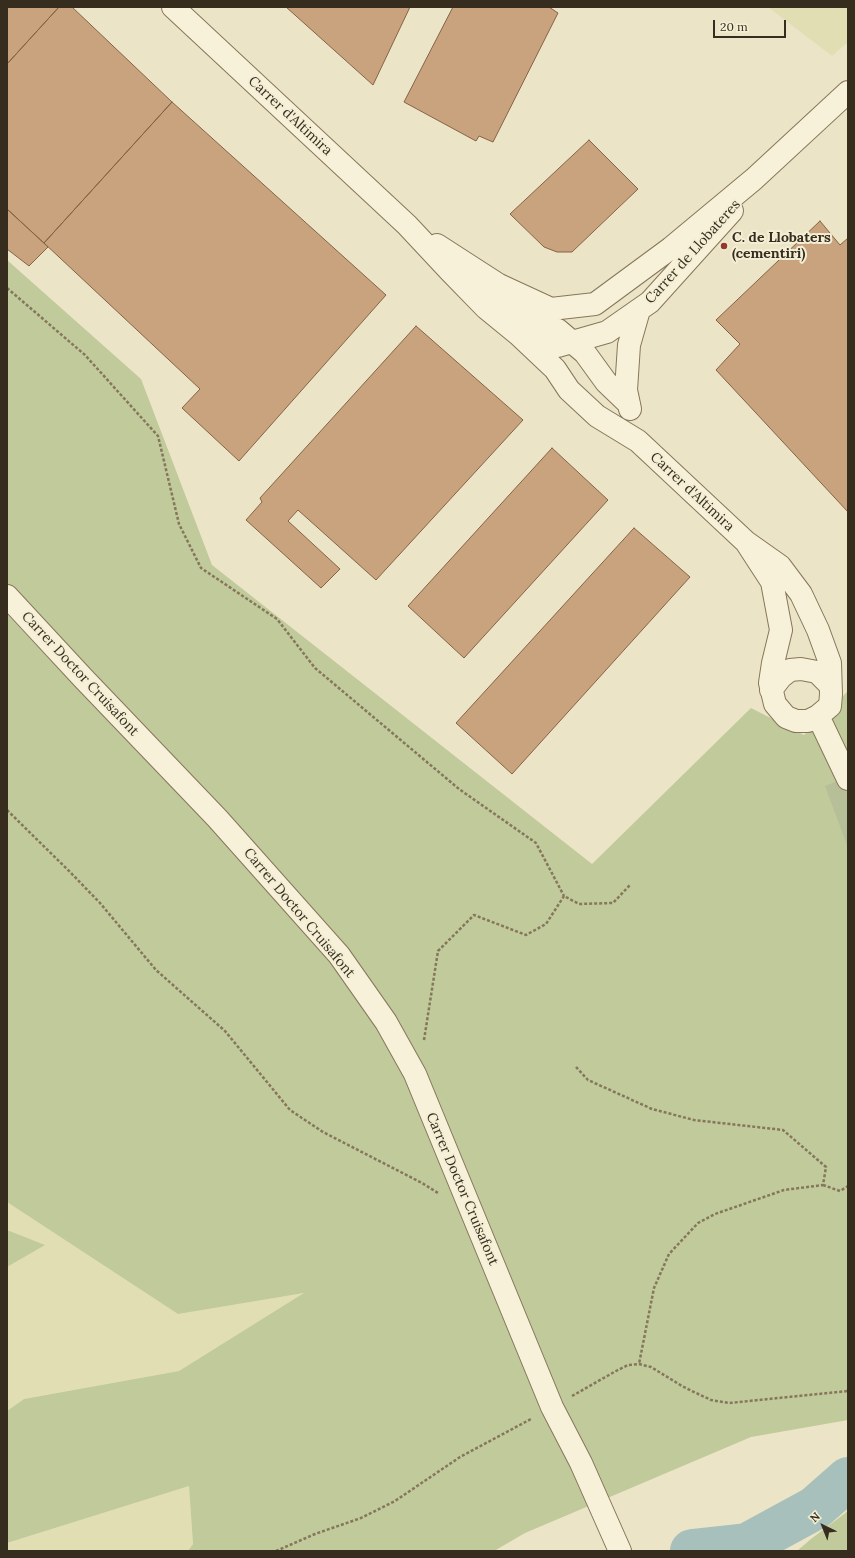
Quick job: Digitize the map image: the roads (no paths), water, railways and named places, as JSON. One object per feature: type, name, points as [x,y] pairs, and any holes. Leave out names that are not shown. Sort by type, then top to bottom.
[{"type":"street","name":"Carrer d'Altimira","points":[[173,7],[407,225],[486,308],[519,335],[555,369],[569,390],[597,416],[638,441],[746,542],[780,566],[801,594],[818,630],[830,663],[830,706],[818,716],[808,720],[796,721],[786,717],[775,704],[770,684],[773,663],[781,630],[772,582],[746,542]]},
{"type":"street","name":"Carrer de Llobateres","points":[[598,318],[671,248],[754,179],[848,92]]},
{"type":"street","name":"Carrer de Llobateres","points":[[598,318],[639,310],[650,302],[732,211],[754,179]]},
{"type":"street","name":"Carrer d'Altimira","points":[[407,225],[499,285],[552,309],[598,318]]},
{"type":"street","name":"Carrer d'Altimira","points":[[477,271],[504,302],[523,317],[558,330],[565,342]]},
{"type":"street","name":"Carrer d'Altimira","points":[[638,441],[626,390],[629,345],[639,310]]},
{"type":"street","points":[[555,369],[570,333],[598,318]]},
{"type":"street","name":"Carrer d'Altimira","points":[[519,335],[565,342],[585,353],[606,382],[629,404]]},
{"type":"street","name":"Carrer Doctor Cruisafont","points":[[7,596],[88,684],[217,818],[339,955],[386,1022],[414,1074],[552,1407],[581,1463],[620,1551]]},
{"type":"street","points":[[771,690],[780,677],[790,670],[801,669],[817,672],[830,685]]},
{"type":"street","points":[[818,716],[848,779]]},
{"type":"waterway","points":[[692,1551],[747,1545],[815,1508],[848,1479]]},
{"type":"place","name":"C. de Llobaters (cementiri)","points":[[724,246]]}]
